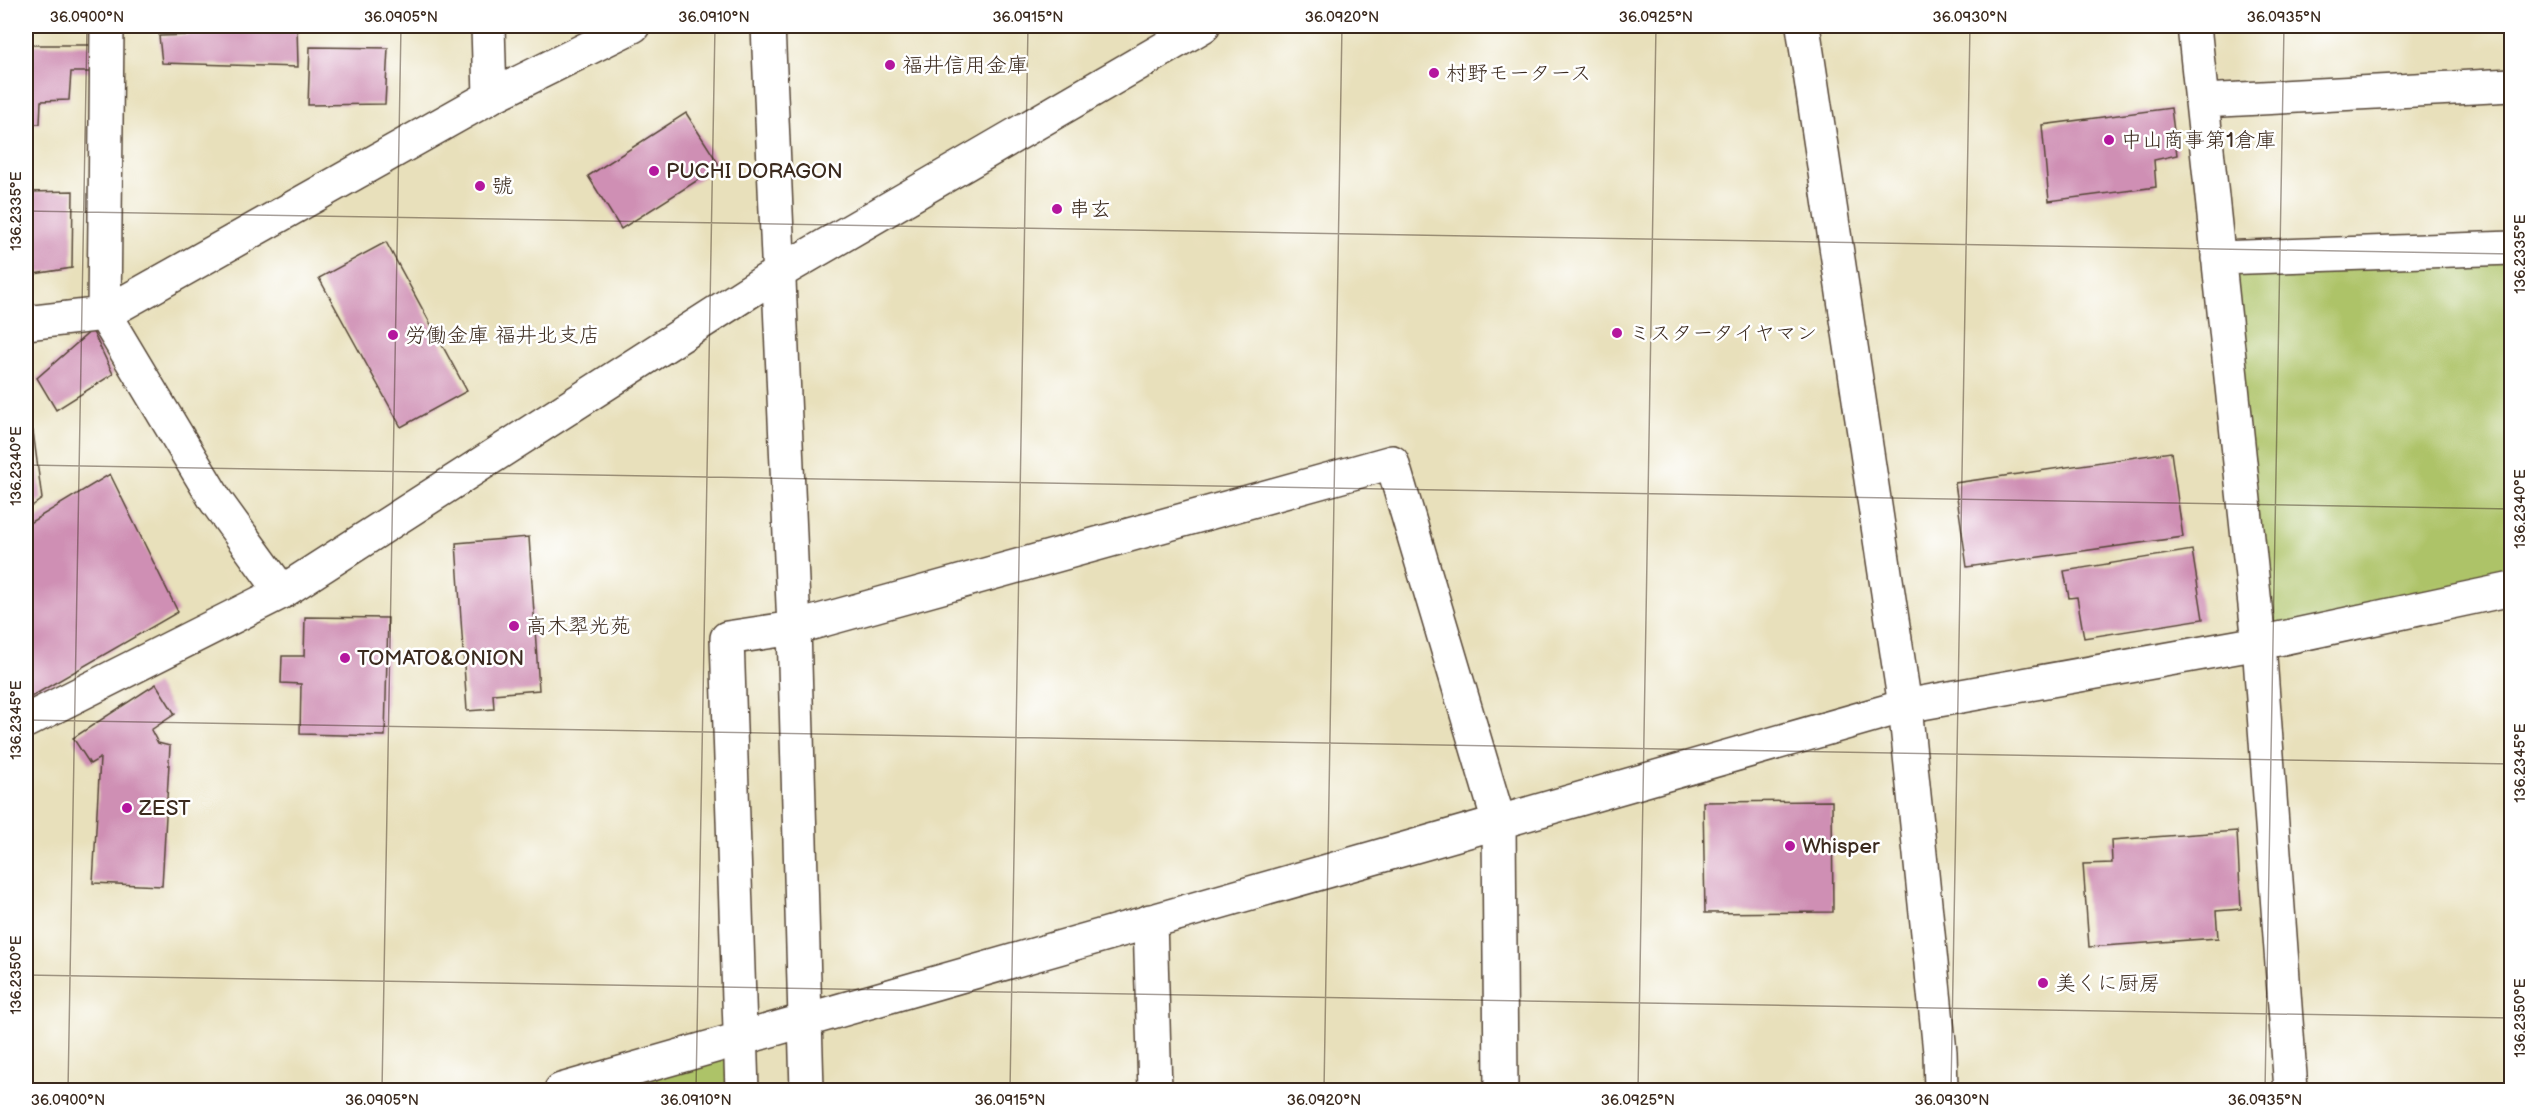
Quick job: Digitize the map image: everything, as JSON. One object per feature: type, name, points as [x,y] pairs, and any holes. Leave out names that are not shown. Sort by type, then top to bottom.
[{"type":"street","points":[[107,26],[104,314],[216,501],[282,592]]},
{"type":"street","points":[[488,26],[490,98]]},
{"type":"street","points":[[26,323],[104,314],[490,98],[633,26]]},
{"type":"street","points":[[768,26],[794,628],[807,1090]]},
{"type":"street","points":[[26,721],[282,592],[778,273],[1203,26]]},
{"type":"street","points":[[1803,26],[1905,706],[1940,1052],[1941,1090]]},
{"type":"street","points":[[2194,26],[2259,643],[2291,1090]]},
{"type":"street","points":[[2202,101],[2511,85]]},
{"type":"street","points":[[2218,258],[2511,248]]},
{"type":"street","points":[[742,1090],[727,638],[794,628],[1392,462],[1499,822],[1501,1090]]},
{"type":"street","points":[[561,1090],[1905,706],[2259,643],[2511,589]]},
{"type":"street","points":[[1150,921],[1155,1090]]},
{"type":"green space","points":[[2218,258],[2511,259],[2511,575],[2259,643]]},
{"type":"green space","points":[[741,1053],[742,1090],[571,1090]]},
{"type":"building","points":[[189,26],[297,26],[298,67],[162,63],[159,36],[188,35]]},
{"type":"building","points":[[26,45],[93,45],[92,72],[71,72],[69,100],[41,101],[40,124],[26,124]]},
{"type":"building","points":[[310,47],[388,48],[385,104],[308,105]]},
{"type":"building","name":"中山商事第1倉庫","points":[[2171,108],[2177,155],[2154,160],[2156,187],[2049,201],[2042,125]]},
{"type":"building","name":"PUCHI DORAGON","points":[[686,113],[720,166],[621,229],[588,176]]},
{"type":"building","points":[[73,191],[72,268],[27,275],[29,192]]},
{"type":"building","name":"労働金庫 福井北支店","points":[[386,242],[467,391],[401,427],[319,278]]},
{"type":"building","points":[[92,330],[113,374],[56,410],[37,378]]},
{"type":"building","points":[[33,431],[42,499],[26,510],[26,432]]},
{"type":"building","points":[[2171,452],[2183,537],[1967,567],[1955,483]]},
{"type":"building","points":[[110,474],[178,612],[29,698],[26,693],[26,525]]},
{"type":"building","points":[[529,537],[539,690],[493,694],[494,709],[467,711],[456,543]]},
{"type":"building","points":[[2192,550],[2203,619],[2084,638],[2077,597],[2069,598],[2064,571]]},
{"type":"building","points":[[305,617],[388,618],[385,736],[300,734],[301,684],[281,683],[282,656],[304,656]]},
{"type":"building","points":[[156,684],[175,714],[151,730],[158,743],[170,746],[162,886],[93,883],[100,758],[90,764],[73,738]]},
{"type":"building","points":[[1832,801],[1833,912],[1705,913],[1703,802]]},
{"type":"building","points":[[2237,831],[2241,909],[2216,911],[2218,938],[2089,947],[2083,864],[2112,863],[2111,840]]},
{"type":"place","name":"福井信用金庫","points":[[890,65]]},
{"type":"place","name":"村野モータース","points":[[1434,73]]},
{"type":"place","name":"中山商事第1倉庫","points":[[2109,140]]},
{"type":"place","name":"PUCHI DORAGON","points":[[654,171]]},
{"type":"place","name":"號","points":[[480,186]]},
{"type":"place","name":"串玄","points":[[1057,209]]},
{"type":"place","name":"ミスタータイヤマン","points":[[1617,333]]},
{"type":"place","name":"労働金庫 福井北支店","points":[[393,335]]},
{"type":"place","name":"高木翆光苑","points":[[514,626]]},
{"type":"place","name":"TOMATO&ONION","points":[[345,658]]},
{"type":"place","name":"ZEST","points":[[127,808]]},
{"type":"place","name":"Whisper","points":[[1790,846]]},
{"type":"place","name":"美くに厨房","points":[[2043,983]]}]
